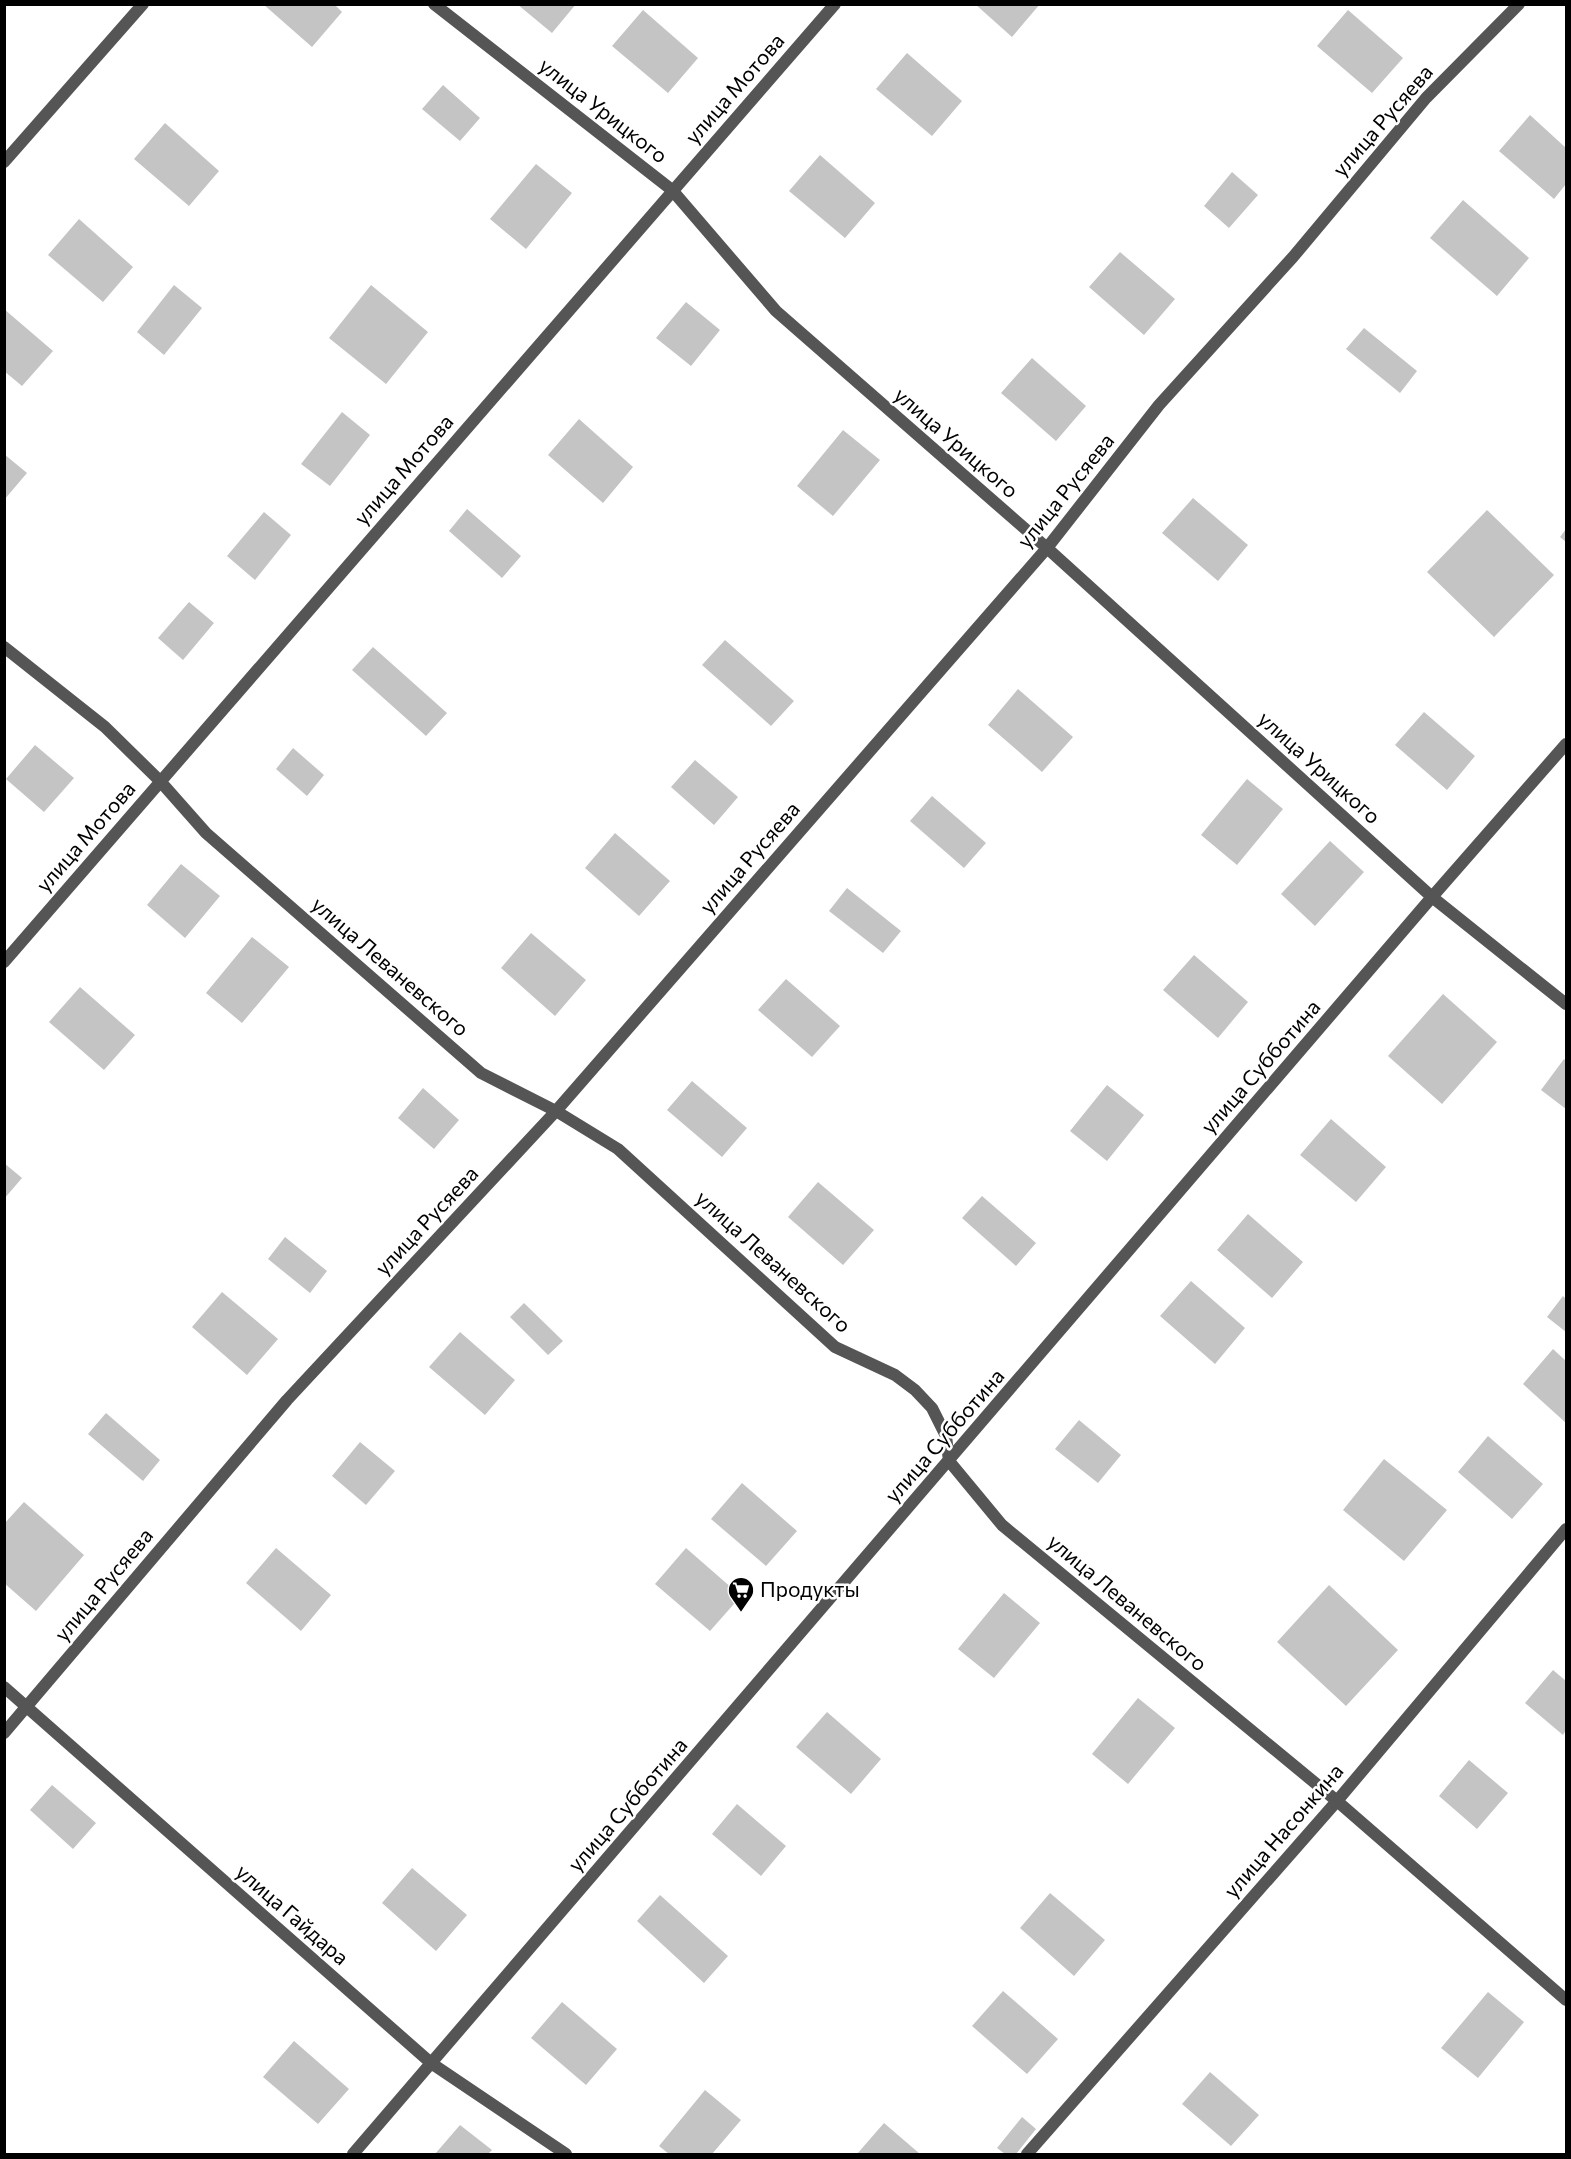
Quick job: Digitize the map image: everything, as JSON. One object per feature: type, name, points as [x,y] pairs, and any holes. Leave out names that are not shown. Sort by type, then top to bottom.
[{"type":"street","points":[[4,162],[143,4]]},
{"type":"street","name":"улица Урицкого","points":[[434,4],[672,190],[776,312],[1047,548],[1432,897],[1566,1004]]},
{"type":"street","name":"улица Мотова","points":[[4,962],[835,4]]},
{"type":"street","name":"улица Русяева","points":[[4,1733],[286,1400],[555,1111],[1047,548],[1159,405],[1293,256],[1426,98],[1519,4]]},
{"type":"street","name":"улица Леваневского","points":[[4,647],[105,728],[160,781],[206,833],[481,1073],[555,1111],[618,1149],[835,1347],[895,1375],[915,1390],[932,1408],[946,1436],[949,1461],[1002,1525],[1336,1801],[1566,2000]]},
{"type":"street","name":"улица Субботина","points":[[353,2154],[1432,897],[1566,744]]},
{"type":"street","name":"улица Насонкина","points":[[1027,2154],[1336,1801],[1566,1529]]},
{"type":"street","name":"улица Гайдара","points":[[4,1687],[431,2063],[566,2154]]},
{"type":"building","points":[[263,4],[334,4],[342,12],[312,47]]},
{"type":"building","points":[[517,4],[576,4],[552,33]]},
{"type":"building","points":[[975,4],[1040,4],[1012,37]]},
{"type":"building","points":[[643,10],[698,58],[668,93],[612,46]]},
{"type":"building","points":[[1348,10],[1403,58],[1372,93],[1317,46]]},
{"type":"building","points":[[907,53],[962,101],[932,136],[876,89]]},
{"type":"building","points":[[443,85],[480,118],[460,141],[422,109]]},
{"type":"building","points":[[1530,115],[1566,148],[1566,184],[1554,199],[1499,151]]},
{"type":"building","points":[[165,123],[219,171],[189,206],[134,159]]},
{"type":"building","points":[[820,155],[875,203],[845,238],[789,191]]},
{"type":"building","points":[[536,164],[572,193],[526,249],[490,219]]},
{"type":"building","points":[[1232,172],[1258,195],[1229,228],[1204,206]]},
{"type":"building","points":[[1463,200],[1529,258],[1497,296],[1430,238]]},
{"type":"building","points":[[79,219],[133,267],[103,302],[48,255]]},
{"type":"building","points":[[1120,252],[1175,299],[1144,335],[1089,287]]},
{"type":"building","points":[[174,285],[202,308],[164,355],[137,332]]},
{"type":"building","points":[[371,285],[428,332],[386,384],[329,338]]},
{"type":"building","points":[[686,302],[720,330],[691,366],[656,338]]},
{"type":"building","points":[[4,309],[53,351],[22,386],[4,371]]},
{"type":"building","points":[[1364,328],[1417,371],[1400,393],[1346,349]]},
{"type":"building","points":[[1032,358],[1086,406],[1056,441],[1001,393]]},
{"type":"building","points":[[342,412],[370,435],[330,486],[301,464]]},
{"type":"building","points":[[579,419],[633,467],[603,503],[548,455]]},
{"type":"building","points":[[843,430],[880,460],[833,516],[797,486]]},
{"type":"building","points":[[4,454],[27,473],[4,500]]},
{"type":"building","points":[[1193,498],[1248,545],[1218,581],[1162,533]]},
{"type":"building","points":[[467,509],[521,556],[502,578],[449,531]]},
{"type":"building","points":[[1487,510],[1554,575],[1494,637],[1427,572]]},
{"type":"building","points":[[264,512],[291,535],[255,580],[227,556]]},
{"type":"building","points":[[1566,529],[1566,542],[1560,537]]},
{"type":"building","points":[[189,602],[214,623],[183,660],[158,638]]},
{"type":"building","points":[[725,640],[794,701],[771,726],[702,665]]},
{"type":"building","points":[[373,647],[447,713],[426,736],[352,670]]},
{"type":"building","points":[[1018,689],[1073,737],[1042,772],[988,725]]},
{"type":"building","points":[[1424,712],[1475,756],[1447,790],[1395,745]]},
{"type":"building","points":[[35,745],[74,778],[44,812],[6,779]]},
{"type":"building","points":[[293,748],[324,775],[307,796],[276,769]]},
{"type":"building","points":[[695,760],[738,797],[714,825],[671,787]]},
{"type":"building","points":[[1247,779],[1283,809],[1237,865],[1201,835]]},
{"type":"building","points":[[932,796],[986,843],[964,868],[910,821]]},
{"type":"building","points":[[615,833],[670,881],[639,916],[585,868]]},
{"type":"building","points":[[1330,841],[1364,872],[1315,926],[1281,894]]},
{"type":"building","points":[[181,864],[220,896],[185,938],[147,905]]},
{"type":"building","points":[[847,888],[901,931],[883,953],[829,911]]},
{"type":"building","points":[[531,933],[586,980],[555,1016],[501,968]]},
{"type":"building","points":[[252,937],[289,967],[242,1023],[206,993]]},
{"type":"building","points":[[1194,955],[1248,1002],[1218,1038],[1163,990]]},
{"type":"building","points":[[786,979],[840,1026],[812,1057],[758,1010]]},
{"type":"building","points":[[80,987],[135,1035],[104,1070],[49,1022]]},
{"type":"building","points":[[1443,994],[1497,1042],[1442,1104],[1388,1056]]},
{"type":"building","points":[[1564,1059],[1566,1061],[1566,1109],[1541,1090]]},
{"type":"building","points":[[692,1081],[747,1128],[722,1157],[667,1110]]},
{"type":"building","points":[[1107,1085],[1144,1115],[1107,1161],[1070,1131]]},
{"type":"building","points":[[423,1088],[459,1120],[434,1149],[398,1118]]},
{"type":"building","points":[[1331,1119],[1386,1167],[1356,1202],[1300,1155]]},
{"type":"building","points":[[4,1163],[22,1178],[4,1199]]},
{"type":"building","points":[[818,1182],[874,1230],[843,1265],[788,1217]]},
{"type":"building","points":[[982,1196],[1036,1243],[1016,1266],[962,1218]]},
{"type":"building","points":[[1248,1214],[1303,1262],[1272,1298],[1217,1250]]},
{"type":"building","points":[[285,1237],[327,1271],[310,1293],[268,1259]]},
{"type":"building","points":[[1191,1281],[1245,1328],[1215,1364],[1160,1316]]},
{"type":"building","points":[[222,1292],[278,1339],[247,1375],[192,1327]]},
{"type":"building","points":[[1563,1296],[1566,1299],[1566,1332],[1547,1317]]},
{"type":"building","points":[[524,1303],[563,1341],[548,1355],[510,1317]]},
{"type":"building","points":[[460,1332],[515,1380],[485,1415],[429,1367]]},
{"type":"building","points":[[1553,1349],[1566,1361],[1566,1423],[1523,1384]]},
{"type":"building","points":[[106,1413],[160,1460],[143,1481],[88,1434]]},
{"type":"building","points":[[1079,1420],[1121,1455],[1098,1483],[1055,1449]]},
{"type":"building","points":[[1488,1436],[1543,1484],[1512,1519],[1458,1472]]},
{"type":"building","points":[[360,1442],[395,1471],[366,1505],[332,1476]]},
{"type":"building","points":[[1384,1459],[1447,1510],[1404,1561],[1343,1510]]},
{"type":"building","points":[[742,1483],[797,1531],[766,1566],[711,1519]]},
{"type":"building","points":[[24,1502],[84,1555],[36,1611],[4,1583],[4,1524]]},
{"type":"building","points":[[276,1548],[331,1595],[301,1631],[246,1583]]},
{"type":"building","points":[[686,1548],[741,1596],[710,1631],[655,1584]]},
{"type":"building","points":[[1329,1585],[1398,1650],[1346,1706],[1277,1642]]},
{"type":"building","points":[[1004,1593],[1040,1623],[994,1678],[958,1649]]},
{"type":"building","points":[[1553,1670],[1566,1681],[1566,1730],[1563,1735],[1525,1703]]},
{"type":"building","points":[[1138,1698],[1175,1728],[1128,1784],[1092,1754]]},
{"type":"building","points":[[827,1712],[881,1759],[851,1794],[796,1747]]},
{"type":"building","points":[[1469,1760],[1508,1793],[1477,1829],[1439,1796]]},
{"type":"building","points":[[52,1785],[96,1823],[73,1849],[30,1810]]},
{"type":"building","points":[[737,1804],[786,1846],[761,1876],[712,1834]]},
{"type":"building","points":[[412,1868],[467,1915],[436,1951],[382,1903]]},
{"type":"building","points":[[1050,1893],[1105,1940],[1074,1976],[1020,1928]]},
{"type":"building","points":[[660,1895],[728,1956],[704,1983],[637,1921]]},
{"type":"building","points":[[1003,1991],[1058,2039],[1027,2074],[972,2026]]},
{"type":"building","points":[[1488,1992],[1524,2022],[1478,2078],[1441,2048]]},
{"type":"building","points":[[562,2002],[617,2049],[586,2085],[531,2038]]},
{"type":"building","points":[[294,2041],[349,2089],[318,2124],[263,2077]]},
{"type":"building","points":[[1210,2072],[1259,2115],[1231,2146],[1182,2104]]},
{"type":"building","points":[[705,2090],[741,2120],[712,2154],[669,2154],[659,2146]]},
{"type":"building","points":[[1022,2117],[1036,2129],[1016,2154],[1005,2154],[997,2148]]},
{"type":"building","points":[[884,2123],[920,2154],[857,2154]]},
{"type":"building","points":[[460,2125],[492,2150],[488,2154],[435,2154]]},
{"type":"place","name":"Продукты","points":[[741,1613]]}]
